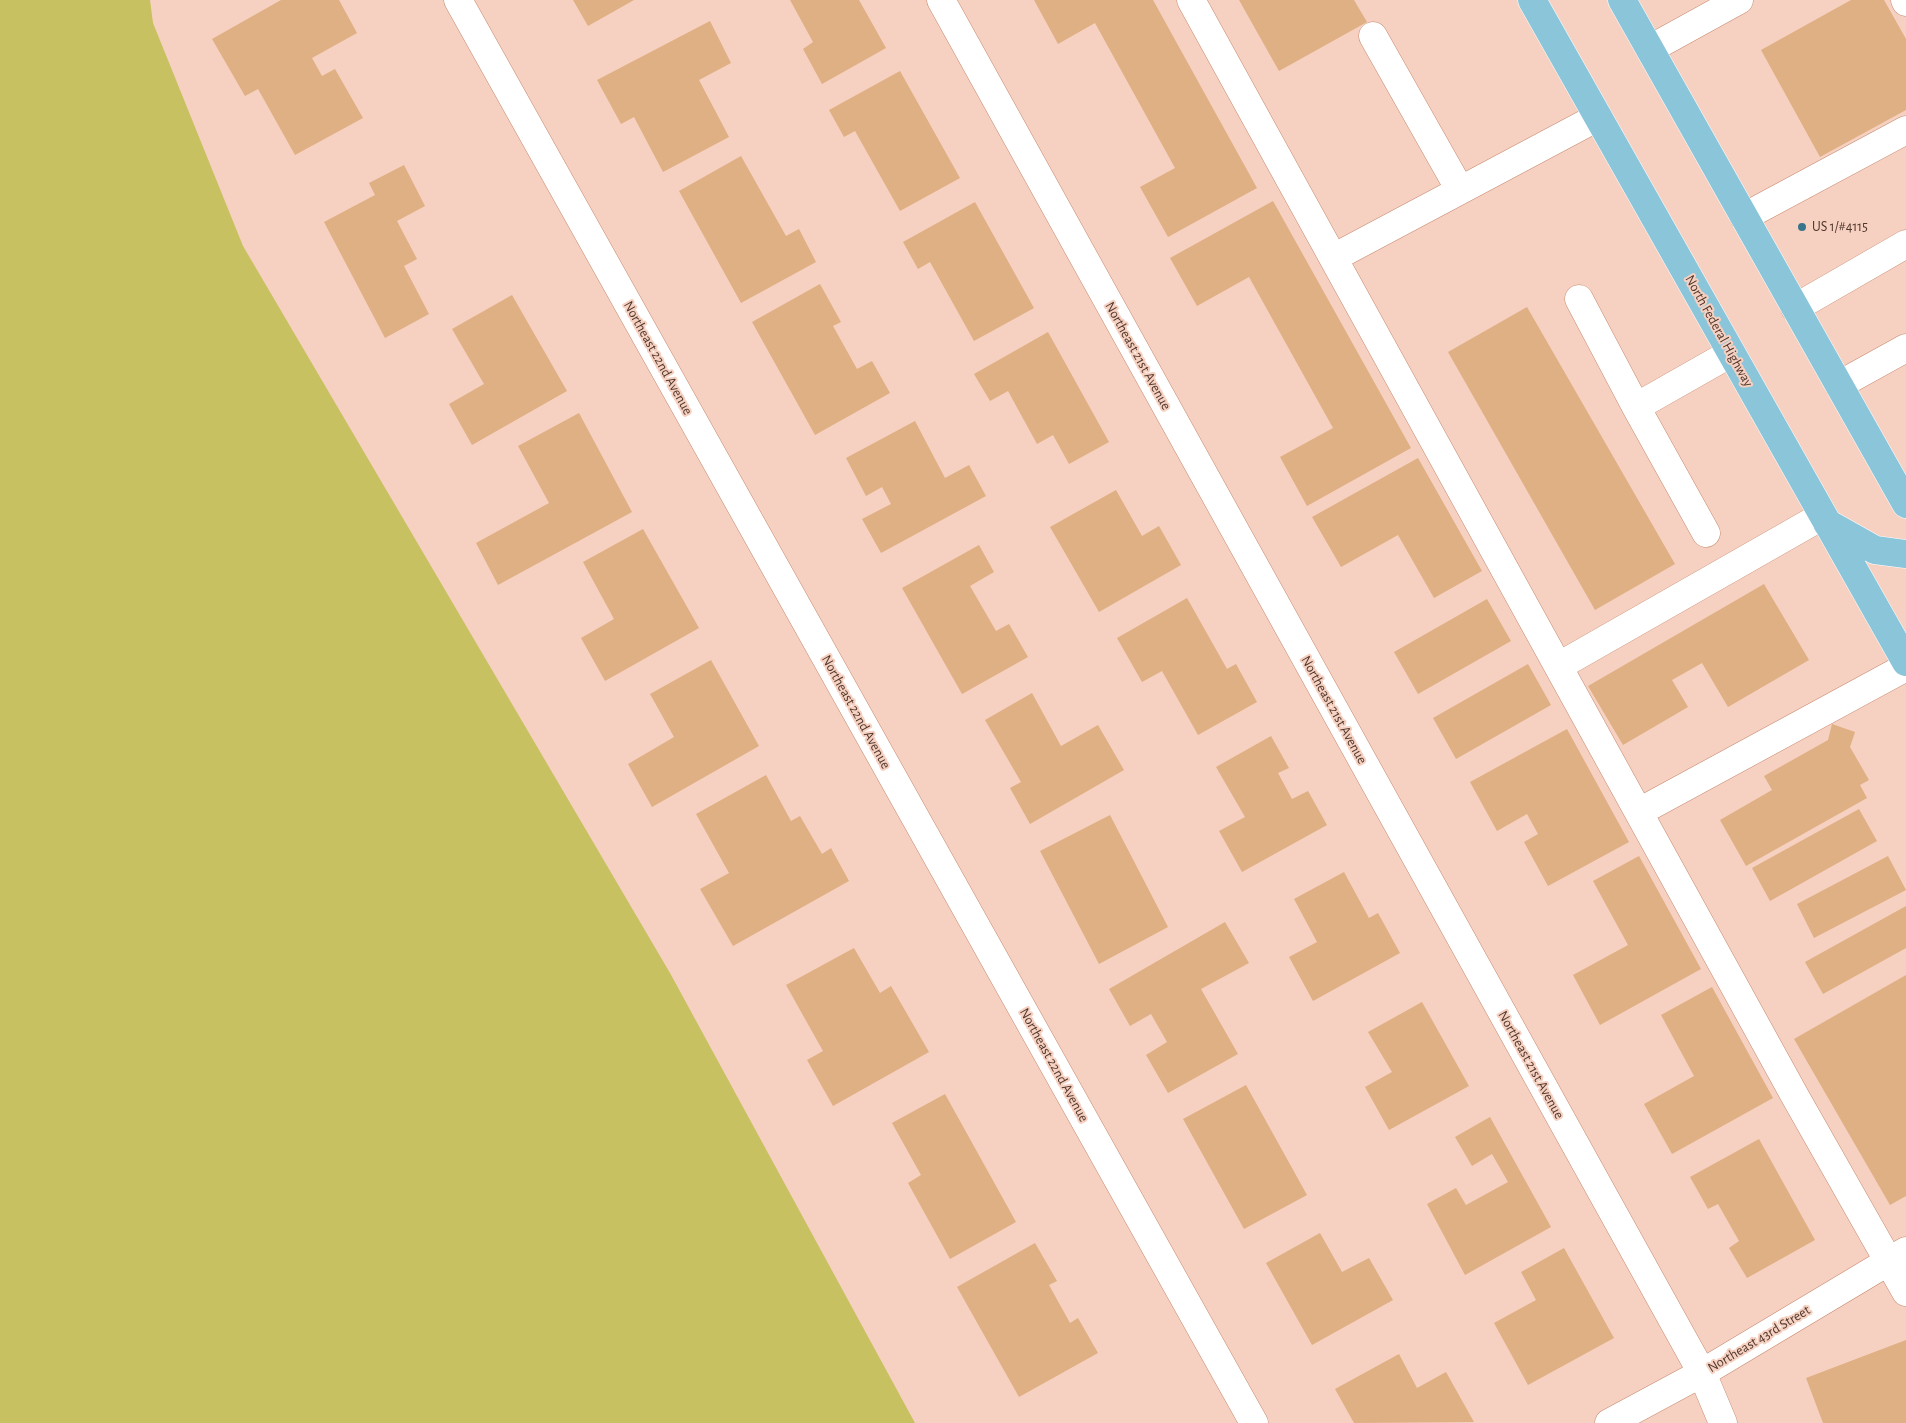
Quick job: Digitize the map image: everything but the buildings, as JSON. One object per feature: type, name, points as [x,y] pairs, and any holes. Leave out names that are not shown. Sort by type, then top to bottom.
[{"type":"main road","name":"North Federal Highway","points":[[1532,0],[1906,662]]},
{"type":"main road","points":[[1622,0],[1839,385],[1899,475],[1906,504]]},
{"type":"main road","points":[[1825,520],[1875,550],[1906,554]]},
{"type":"street","name":"Northeast 22nd Avenue","points":[[458,0],[1254,1423]]},
{"type":"street","name":"Northeast 21st Avenue","points":[[940,0],[1702,1373],[1724,1423]]},
{"type":"street","points":[[1191,0],[1639,812],[1897,1256],[1906,1292]]},
{"type":"street","points":[[1650,49],[1739,0]]},
{"type":"street","points":[[1373,36],[1460,190]]},
{"type":"street","points":[[1334,258],[1598,117]]},
{"type":"street","points":[[1744,217],[1906,130]]},
{"type":"street","points":[[1796,308],[1906,244]]},
{"type":"street","points":[[1579,299],[1706,533]]},
{"type":"street","points":[[1839,385],[1906,348]]},
{"type":"street","points":[[1636,407],[1731,354]]},
{"type":"street","points":[[1558,666],[1825,520]]},
{"type":"street","points":[[1639,812],[1906,667]]},
{"type":"street","name":"Northeast 43rd Street","points":[[1609,1423],[1702,1373],[1897,1256]]},
{"type":"shaded area","points":[[0,0],[150,0],[153,23],[243,246],[670,973],[915,1423],[0,1423]]},
{"type":"place","name":"US 1/#4115","points":[[1802,227]]}]
